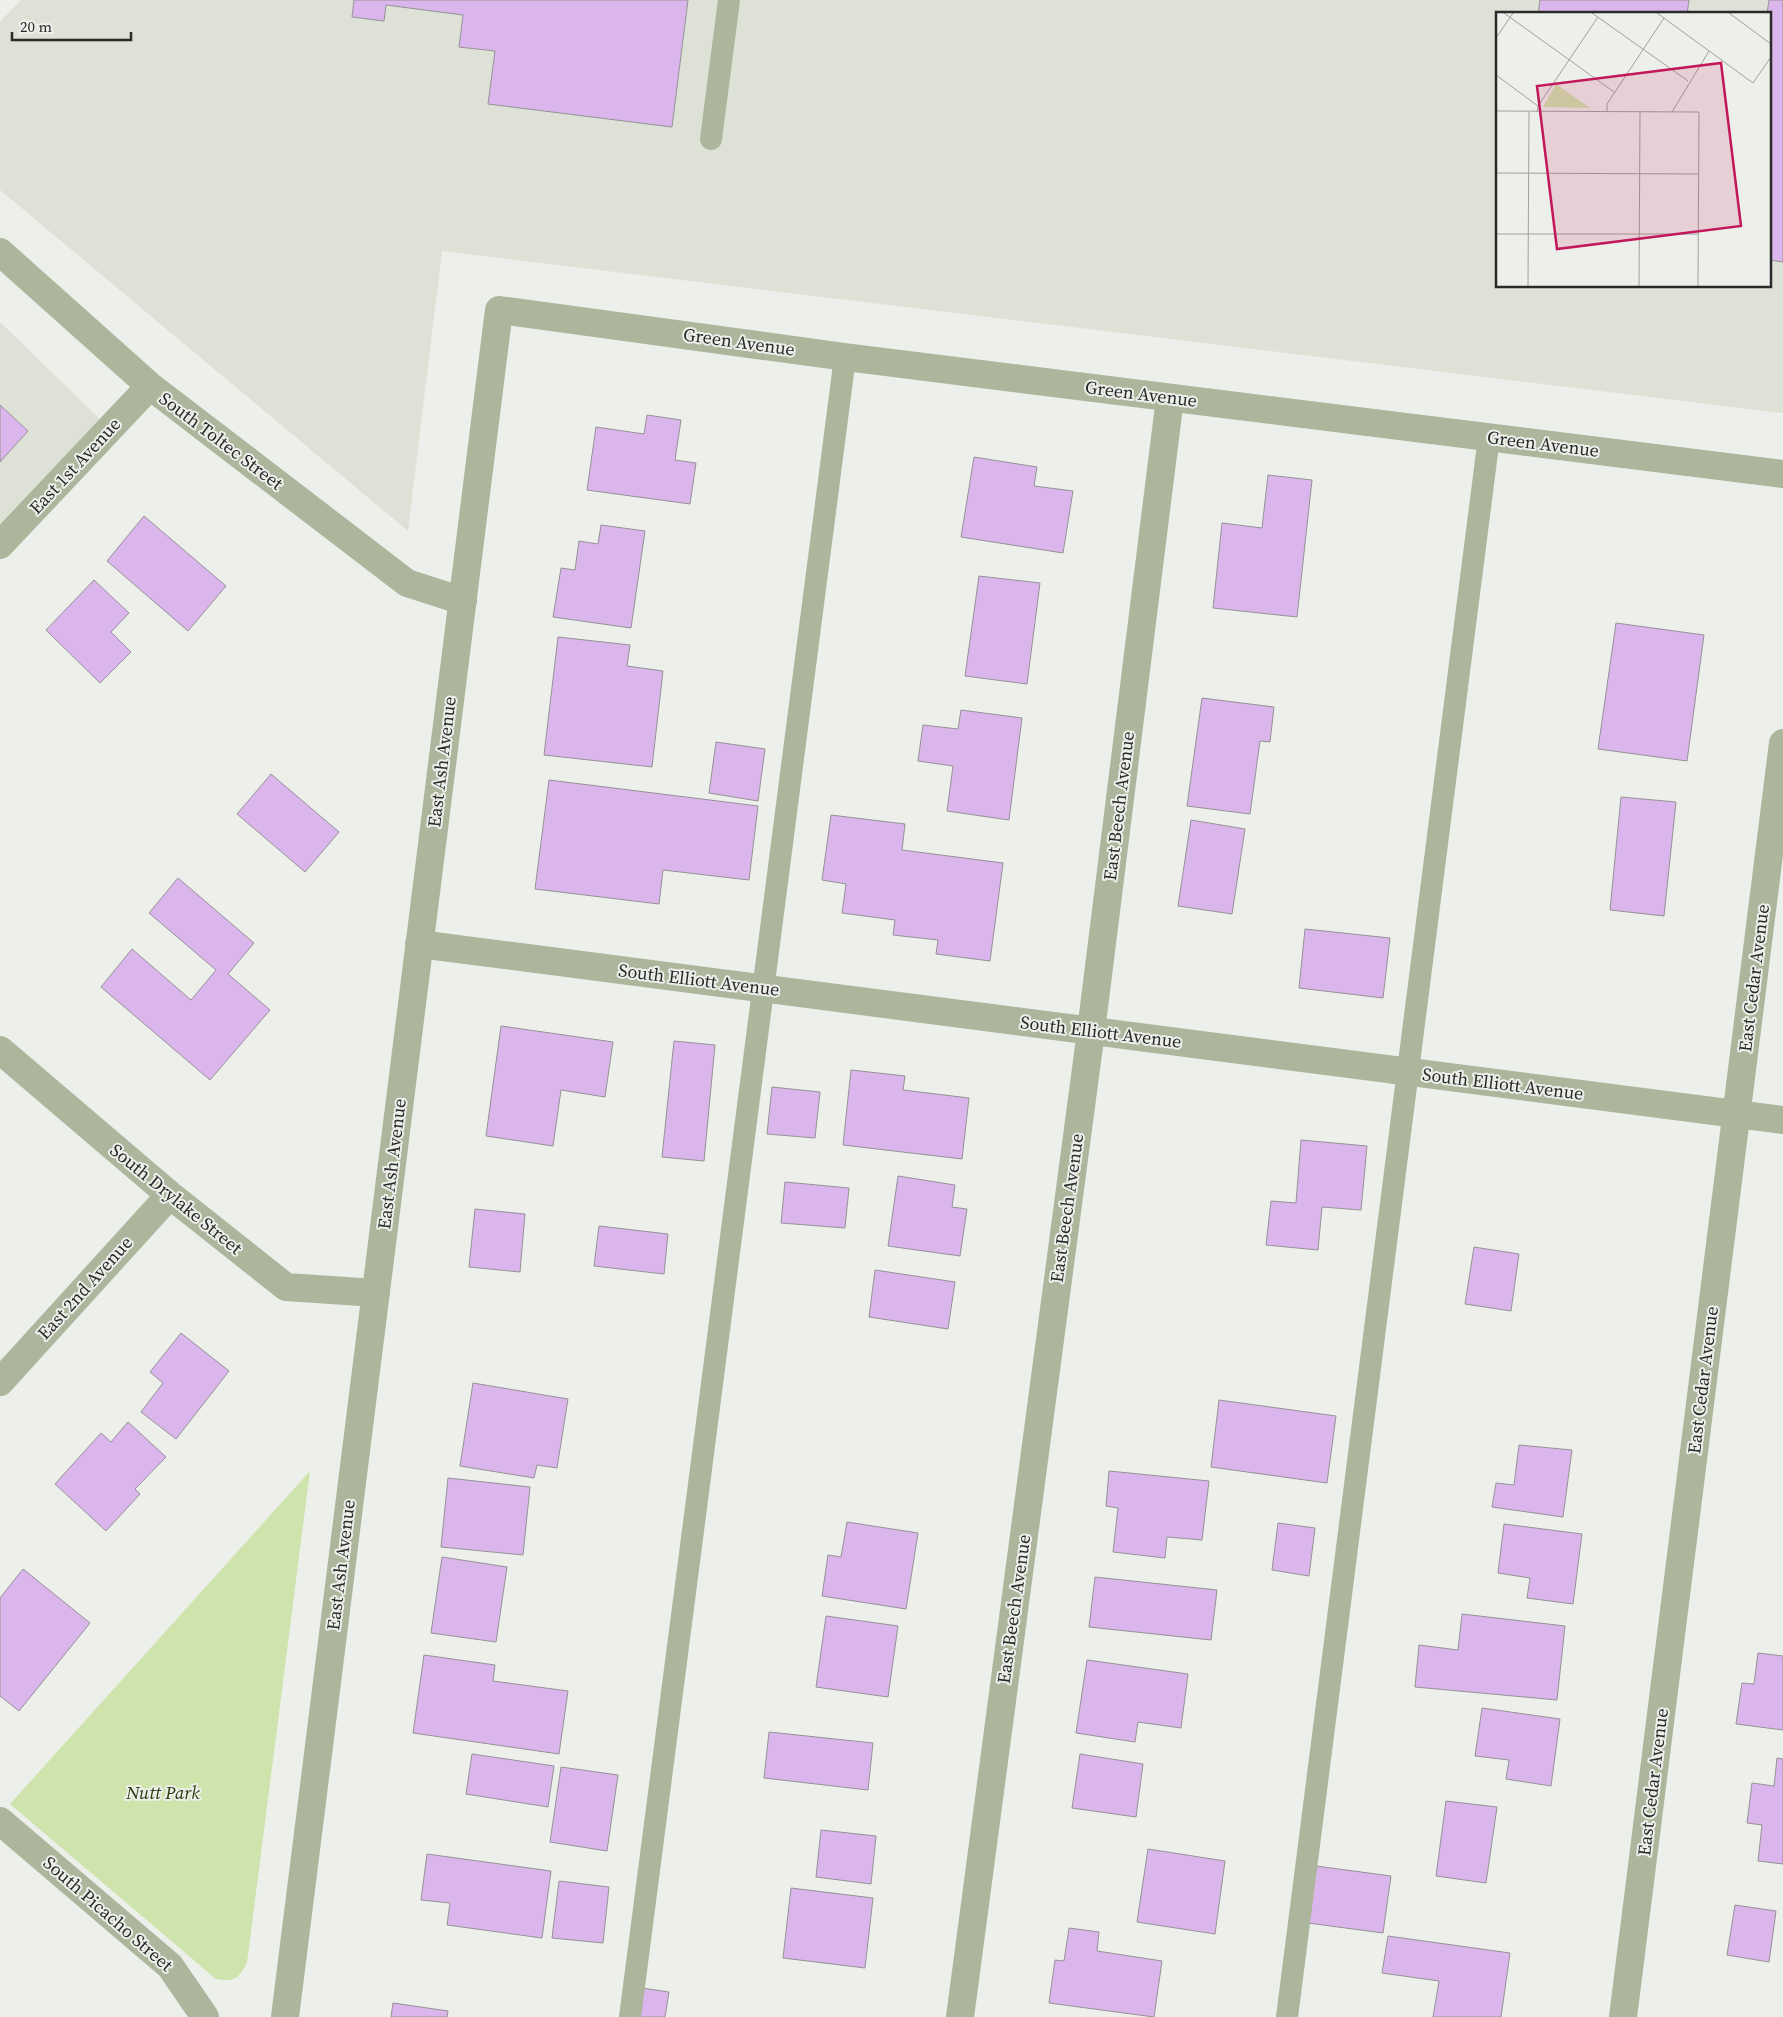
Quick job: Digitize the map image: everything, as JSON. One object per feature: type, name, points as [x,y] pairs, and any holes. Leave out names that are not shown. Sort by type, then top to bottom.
[{"type":"street","name":"South Toltec Street","points":[[0,252],[150,386],[408,583],[463,600]]},
{"type":"street","name":"Green Avenue","points":[[499,310],[845,357],[1783,474]]},
{"type":"street","name":"East Ash Avenue","points":[[285,2017],[499,310]]},
{"type":"street","name":"East 1st Avenue","points":[[0,545],[150,386]]},
{"type":"street","name":"East Beech Avenue","points":[[960,2017],[1091,1031],[1170,398]]},
{"type":"street","name":"East Cedar Avenue","points":[[1623,2017],[1783,742]]},
{"type":"street","name":"South Elliott Avenue","points":[[419,944],[1783,1120]]},
{"type":"street","name":"South Drylake Street","points":[[0,1050],[170,1195],[286,1287],[376,1293]]},
{"type":"street","name":"East 2nd Avenue","points":[[0,1382],[170,1195]]},
{"type":"street","name":"South Picacho Street","points":[[0,1820],[170,1966],[205,2017]]},
{"type":"lane","points":[[711,139],[729,0]]},
{"type":"lane","points":[[630,2017],[845,357]]},
{"type":"lane","points":[[1287,2017],[1489,437]]},
{"type":"shaded area","points":[[21,0],[1783,0],[1783,413],[442,251],[408,531],[0,190],[0,22]]},
{"type":"shaded area","points":[[0,322],[110,429],[0,545]]},
{"type":"green space","name":"Nutt Park","points":[[310,1471],[247,1963],[241,1973],[235,1978],[228,1980],[216,1979],[10,1804]]},
{"type":"building","points":[[354,0],[688,0],[672,127],[488,104],[495,51],[459,47],[463,15],[386,5],[384,21],[352,17]]},
{"type":"building","points":[[1540,0],[1689,0],[1687,12],[1538,12]]},
{"type":"building","points":[[1769,0],[1783,0],[1783,262],[1770,260],[1770,12],[1767,12]]},
{"type":"building","points":[[0,405],[28,431],[0,462]]},
{"type":"building","points":[[647,415],[681,420],[675,460],[696,463],[690,504],[587,490],[596,427],[644,434]]},
{"type":"building","points":[[974,457],[1037,467],[1034,486],[1073,491],[1063,553],[961,537]]},
{"type":"building","points":[[1268,475],[1312,480],[1297,617],[1213,608],[1222,523],[1262,528]]},
{"type":"building","points":[[144,516],[226,586],[188,631],[107,561]]},
{"type":"building","points":[[601,525],[645,531],[631,628],[553,617],[561,568],[575,570],[579,541],[598,544]]},
{"type":"building","points":[[979,576],[1040,583],[1027,684],[965,676]]},
{"type":"building","points":[[94,580],[129,613],[111,632],[131,652],[100,683],[46,630]]},
{"type":"building","points":[[1616,623],[1704,635],[1687,761],[1598,749]]},
{"type":"building","points":[[558,637],[630,645],[627,666],[663,671],[652,767],[544,755]]},
{"type":"building","points":[[1202,698],[1274,707],[1270,742],[1260,741],[1250,814],[1187,806]]},
{"type":"building","points":[[961,710],[1022,718],[1009,820],[947,811],[953,766],[918,761],[923,725],[958,729]]},
{"type":"building","points":[[716,742],[765,749],[758,801],[709,793]]},
{"type":"building","points":[[271,774],[339,832],[305,872],[237,814]]},
{"type":"building","points":[[549,780],[758,806],[749,880],[663,870],[659,904],[535,889]]},
{"type":"building","points":[[1621,797],[1676,802],[1664,916],[1610,910]]},
{"type":"building","points":[[831,815],[905,824],[902,850],[1003,863],[990,961],[936,954],[938,940],[893,935],[895,920],[842,913],[846,884],[822,880]]},
{"type":"building","points":[[1191,820],[1245,829],[1232,914],[1178,906]]},
{"type":"building","points":[[178,878],[254,943],[228,974],[270,1010],[210,1080],[101,987],[132,949],[191,1000],[216,970],[149,913]]},
{"type":"building","points":[[1305,929],[1390,938],[1383,998],[1299,988]]},
{"type":"building","points":[[501,1026],[613,1042],[605,1097],[561,1090],[553,1146],[486,1136]]},
{"type":"building","points":[[674,1041],[715,1045],[704,1161],[662,1157]]},
{"type":"building","points":[[851,1070],[905,1076],[903,1090],[969,1098],[962,1159],[843,1145]]},
{"type":"building","points":[[772,1087],[820,1092],[815,1138],[767,1134]]},
{"type":"building","points":[[1301,1140],[1367,1146],[1361,1210],[1322,1207],[1318,1250],[1266,1245],[1271,1201],[1296,1203]]},
{"type":"building","points":[[898,1176],[955,1185],[952,1207],[967,1209],[960,1256],[888,1246]]},
{"type":"building","points":[[785,1182],[849,1188],[845,1228],[781,1223]]},
{"type":"building","points":[[475,1209],[525,1214],[520,1272],[469,1267]]},
{"type":"building","points":[[599,1226],[668,1234],[664,1274],[594,1266]]},
{"type":"building","points":[[1474,1247],[1519,1254],[1511,1311],[1465,1304]]},
{"type":"building","points":[[875,1270],[955,1282],[948,1329],[869,1317]]},
{"type":"building","points":[[181,1333],[229,1371],[176,1439],[141,1412],[163,1383],[150,1372]]},
{"type":"building","points":[[473,1383],[568,1399],[557,1468],[537,1465],[534,1478],[460,1466]]},
{"type":"building","points":[[1219,1400],[1336,1416],[1327,1483],[1211,1467]]},
{"type":"building","points":[[128,1422],[166,1457],[135,1489],[140,1494],[106,1531],[55,1484],[101,1433],[111,1442]]},
{"type":"building","points":[[1519,1445],[1572,1450],[1563,1517],[1492,1507],[1496,1483],[1514,1485]]},
{"type":"building","points":[[1109,1471],[1209,1481],[1202,1540],[1167,1537],[1165,1558],[1113,1552],[1118,1508],[1106,1506]]},
{"type":"building","points":[[448,1478],[530,1487],[523,1555],[441,1547]]},
{"type":"building","points":[[847,1522],[918,1533],[906,1609],[822,1596],[828,1555],[841,1557]]},
{"type":"building","points":[[1278,1523],[1315,1528],[1309,1576],[1272,1570]]},
{"type":"building","points":[[1504,1524],[1582,1534],[1573,1604],[1527,1598],[1530,1578],[1498,1573]]},
{"type":"building","points":[[442,1557],[507,1567],[496,1642],[431,1633]]},
{"type":"building","points":[[23,1569],[90,1623],[19,1711],[0,1696],[0,1598]]},
{"type":"building","points":[[1095,1577],[1217,1590],[1211,1640],[1089,1627]]},
{"type":"building","points":[[1462,1614],[1565,1626],[1557,1700],[1415,1687],[1419,1645],[1458,1650]]},
{"type":"building","points":[[826,1616],[898,1626],[888,1697],[816,1687]]},
{"type":"building","points":[[1758,1653],[1783,1656],[1783,1730],[1736,1724],[1742,1683],[1754,1684]]},
{"type":"building","points":[[424,1655],[495,1665],[493,1681],[568,1691],[559,1754],[413,1733]]},
{"type":"building","points":[[1087,1660],[1188,1674],[1181,1728],[1138,1722],[1135,1742],[1076,1733]]},
{"type":"building","points":[[1482,1708],[1560,1719],[1551,1786],[1506,1779],[1509,1760],[1475,1756]]},
{"type":"building","points":[[769,1732],[873,1743],[868,1790],[764,1778]]},
{"type":"building","points":[[472,1754],[554,1766],[548,1807],[466,1794]]},
{"type":"building","points":[[1080,1754],[1143,1764],[1136,1817],[1072,1808]]},
{"type":"building","points":[[1777,1758],[1783,1759],[1783,1864],[1758,1861],[1762,1825],[1747,1823],[1752,1783],[1774,1786]]},
{"type":"building","points":[[561,1767],[618,1775],[607,1851],[550,1842]]},
{"type":"building","points":[[1446,1801],[1497,1807],[1486,1883],[1436,1876]]},
{"type":"building","points":[[821,1830],[876,1836],[871,1884],[816,1877]]},
{"type":"building","points":[[1148,1849],[1225,1861],[1215,1934],[1137,1922]]},
{"type":"building","points":[[427,1854],[551,1871],[542,1938],[447,1925],[450,1903],[421,1900]]},
{"type":"building","points":[[1316,1866],[1391,1876],[1383,1933],[1308,1923]]},
{"type":"building","points":[[559,1881],[609,1887],[603,1943],[552,1938]]},
{"type":"building","points":[[791,1888],[873,1898],[865,1968],[783,1958]]},
{"type":"building","points":[[1735,1905],[1776,1911],[1769,1962],[1727,1955]]},
{"type":"building","points":[[1069,1928],[1099,1932],[1097,1951],[1162,1961],[1154,2017],[1049,2003],[1055,1960],[1064,1961]]},
{"type":"building","points":[[1388,1936],[1510,1953],[1501,2017],[1433,2017],[1439,1981],[1382,1973]]},
{"type":"building","points":[[642,1988],[669,1992],[665,2017],[638,2017]]},
{"type":"building","points":[[393,2003],[448,2011],[447,2017],[391,2017]]}]
